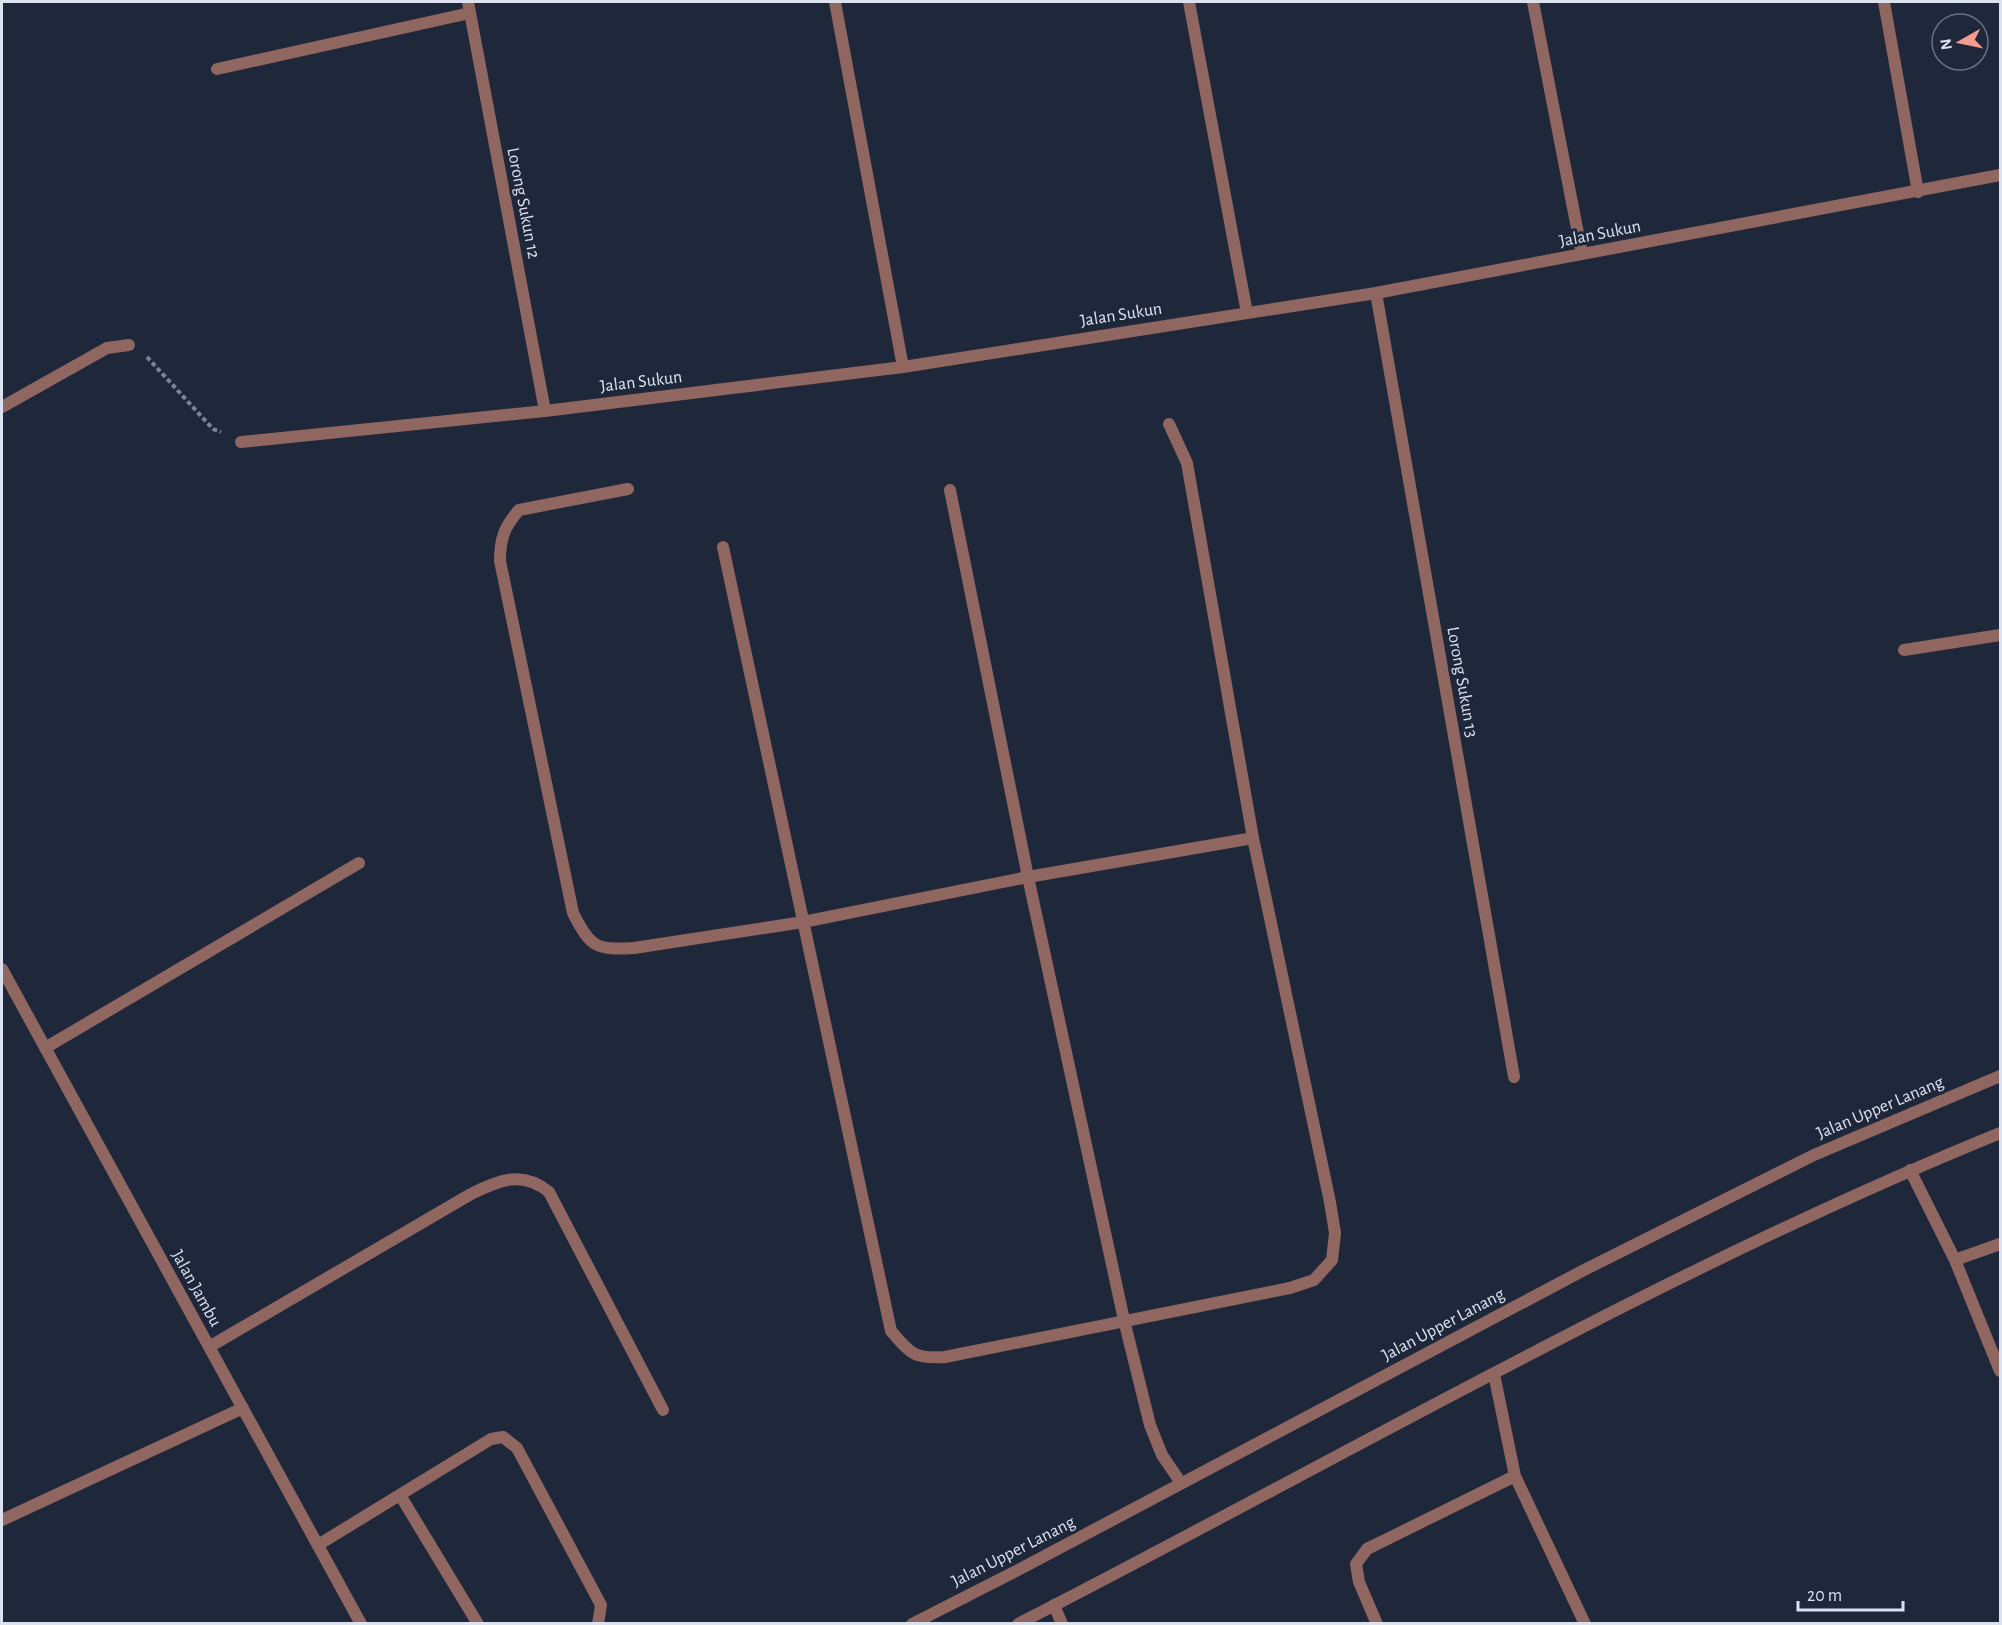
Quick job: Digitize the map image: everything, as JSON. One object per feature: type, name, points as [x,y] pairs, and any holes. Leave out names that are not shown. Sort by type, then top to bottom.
[{"type":"street","points":[[835,2],[903,367]]},
{"type":"street","points":[[1189,2],[1247,313]]},
{"type":"street","points":[[1533,2],[1582,255]]},
{"type":"street","points":[[1884,2],[1918,192]]},
{"type":"street","points":[[217,69],[469,8]]},
{"type":"street","name":"Lorong Sukun 12","points":[[469,8],[545,411]]},
{"type":"street","name":"Jalan Sukun","points":[[241,442],[545,411],[903,367],[1376,293],[2001,175]]},
{"type":"street","name":"Lorong Sukun 13","points":[[1376,293],[1514,1077]]},
{"type":"street","points":[[2,407],[107,348],[129,345]]},
{"type":"street","points":[[723,547],[891,1330],[908,1350],[923,1358],[945,1357],[1290,1288],[1314,1280],[1332,1260],[1335,1233],[1253,838],[1187,463],[1169,424]]},
{"type":"street","points":[[628,489],[519,510],[508,522],[500,543],[500,561],[573,913],[583,932],[596,946],[613,949],[634,948],[803,922],[1028,877],[1253,838]]},
{"type":"street","points":[[950,490],[1028,877],[1124,1320],[1150,1425],[1162,1455],[1181,1483]]},
{"type":"street","points":[[1904,650],[2001,635]]},
{"type":"street","points":[[45,1048],[359,862]]},
{"type":"street","name":"Jalan Jambu","points":[[2,969],[361,1623]]},
{"type":"street","name":"Jalan Upper Lanang","points":[[912,1623],[1586,1269],[1814,1155],[2001,1076]]},
{"type":"street","points":[[1018,1623],[1605,1315],[1910,1170],[2001,1133]]},
{"type":"street","points":[[1910,1170],[1955,1260],[2001,1371]]},
{"type":"street","points":[[209,1347],[471,1194],[508,1179],[525,1179],[538,1183],[549,1192],[663,1410]]},
{"type":"street","points":[[1955,1260],[2001,1244]]},
{"type":"street","points":[[1494,1374],[1515,1476],[1585,1623]]},
{"type":"street","points":[[2,1520],[243,1408]]},
{"type":"street","points":[[318,1545],[490,1439],[503,1437],[517,1448],[601,1605],[598,1623]]},
{"type":"street","points":[[1377,1623],[1359,1582],[1356,1564],[1367,1549],[1515,1476]]},
{"type":"street","points":[[400,1495],[478,1623]]},
{"type":"street","points":[[1054,1605],[1062,1623]]},
{"type":"path","points":[[129,345],[151,360],[213,429],[241,442]]}]
